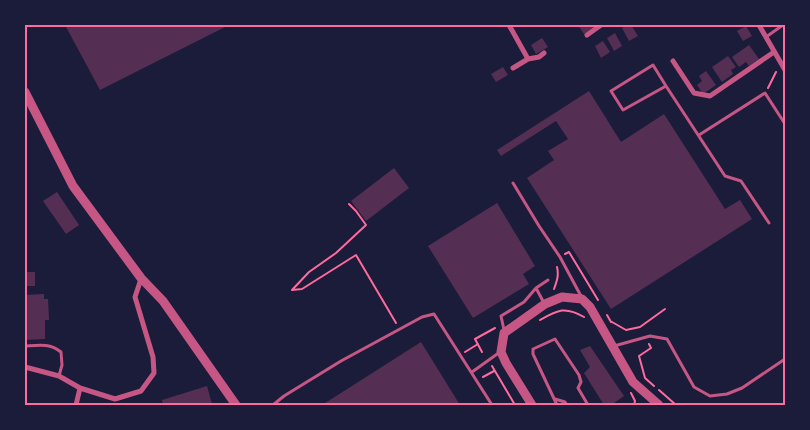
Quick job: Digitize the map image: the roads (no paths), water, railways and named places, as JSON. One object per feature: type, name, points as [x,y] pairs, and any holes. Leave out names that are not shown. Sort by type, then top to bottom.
[{"type":"street","points":[[509,25],[528,59]]},
{"type":"street","points":[[587,35],[601,25]]},
{"type":"street","points":[[759,25],[785,70]]},
{"type":"street","points":[[673,61],[694,92],[710,96],[774,52]]},
{"type":"street","points":[[513,68],[528,59],[544,54]]},
{"type":"street","points":[[25,92],[73,186],[141,278],[163,302],[236,405]]},
{"type":"street","points":[[25,367],[59,376],[80,388],[115,398],[141,392],[154,372],[153,357],[135,298],[141,278]]},
{"type":"street","points":[[532,405],[501,352],[504,333],[544,304],[562,297],[582,299],[590,307],[633,382],[649,402],[658,405]]},
{"type":"street","points":[[76,405],[80,388]]},
{"type":"lane","points":[[766,37],[783,25]]},
{"type":"lane","points":[[666,86],[623,110],[611,91],[653,65],[726,176],[741,181],[769,223]]},
{"type":"lane","points":[[699,135],[766,93],[785,124]]},
{"type":"lane","points":[[513,183],[560,257],[582,299]]},
{"type":"lane","points":[[504,333],[501,316],[524,302],[536,288],[548,280]]},
{"type":"lane","points":[[536,288],[544,304]]},
{"type":"lane","points":[[273,405],[284,396],[342,361],[422,317],[434,314],[492,405]]},
{"type":"lane","points":[[614,347],[650,336],[667,340],[694,387],[710,396],[727,394],[742,388],[785,359]]},
{"type":"lane","points":[[557,405],[532,349],[555,339],[579,376],[581,382],[578,388],[588,405]]},
{"type":"lane","points":[[25,346],[46,344],[54,346],[61,352],[62,365],[59,376]]},
{"type":"lane","points":[[472,372],[501,352]]},
{"type":"lane","points":[[555,400],[565,402],[567,405]]}]
